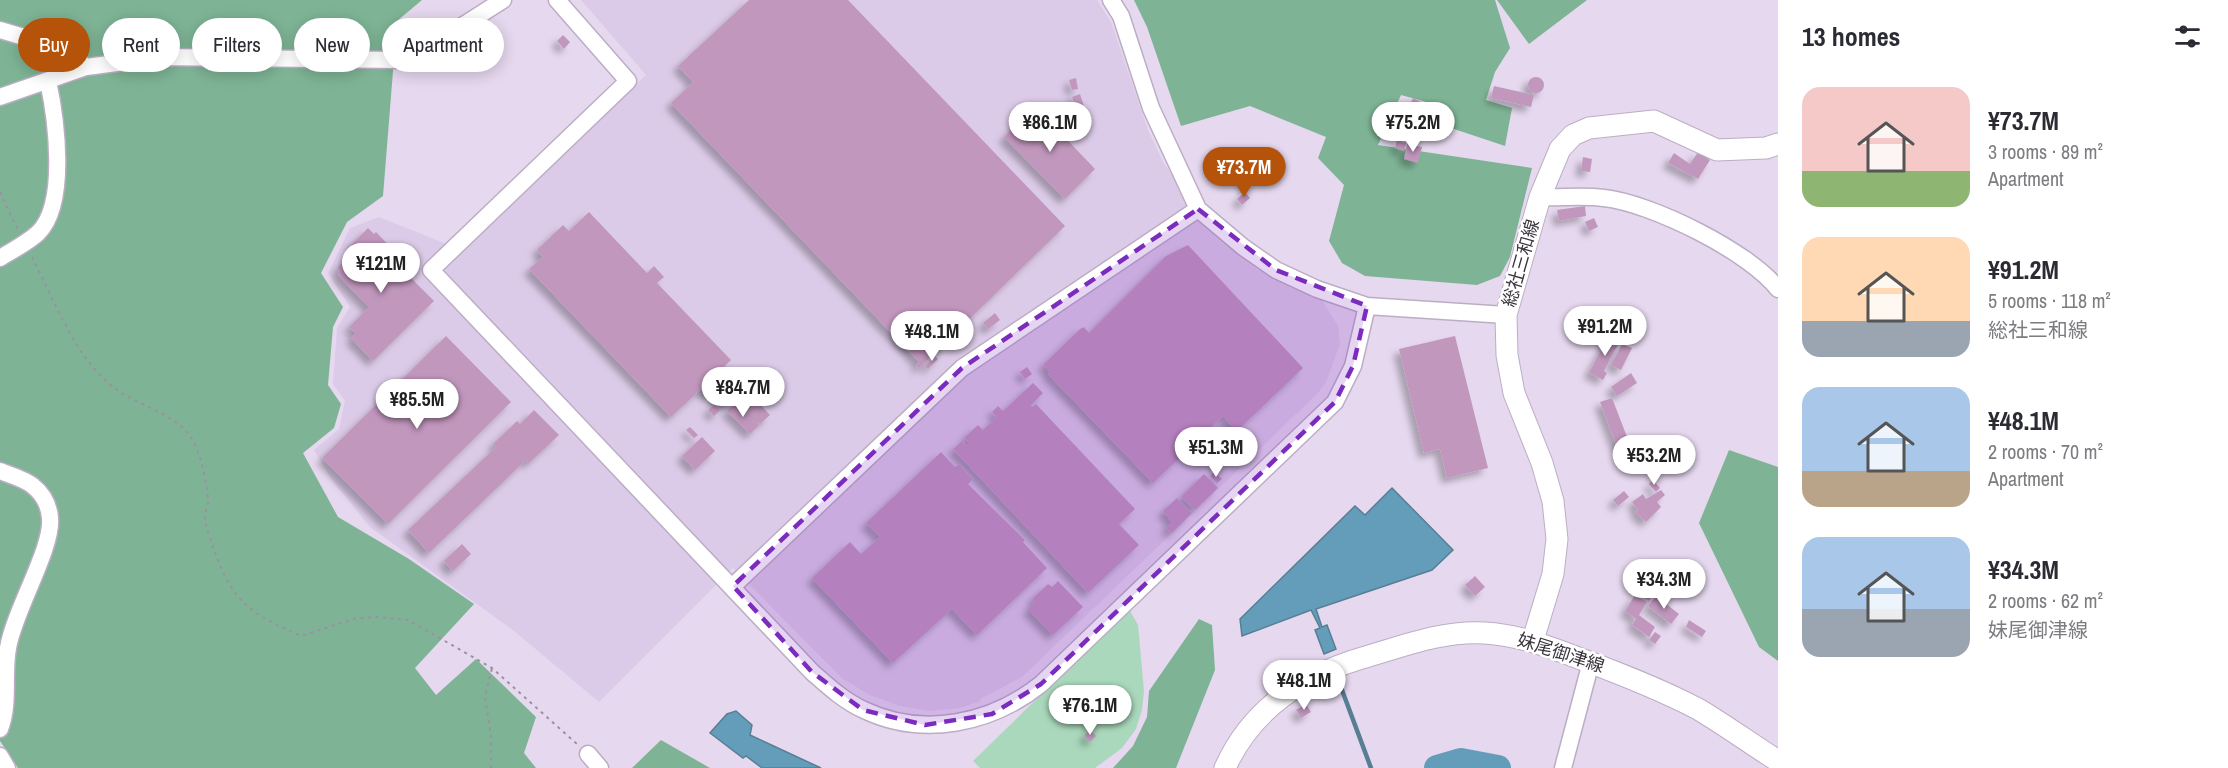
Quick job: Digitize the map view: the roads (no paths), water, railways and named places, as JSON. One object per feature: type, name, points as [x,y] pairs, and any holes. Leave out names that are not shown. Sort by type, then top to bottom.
[{"type":"main road","name":"総社三和線","points":[[1533,640],[1553,574],[1557,539],[1552,501],[1542,464],[1514,393],[1507,355],[1506,315],[1540,197],[1560,149],[1573,135],[1588,128],[1654,121],[1718,150],[1766,148],[1778,144]]},
{"type":"main road","name":"妹尾御津線","points":[[1225,768],[1248,729],[1274,702],[1314,676],[1347,663],[1437,637],[1485,633],[1533,640],[1660,690],[1690,705],[1778,760]]},
{"type":"street","points":[[90,66],[111,62],[195,56],[401,60],[415,56],[503,0]]},
{"type":"street","points":[[557,0],[628,81],[431,270],[733,586],[812,672],[846,700],[863,710],[892,720],[925,725],[957,723],[992,714],[1025,697],[1335,402],[1353,366],[1367,306]]},
{"type":"street","points":[[1111,0],[1121,16],[1165,143],[1198,209],[1276,270],[1317,289],[1367,306],[1506,315]]},
{"type":"street","points":[[0,30],[18,35]]},
{"type":"street","points":[[0,97],[72,72]]},
{"type":"street","points":[[0,258],[39,232],[54,203],[57,183],[53,116],[48,81]]},
{"type":"street","points":[[1540,197],[1605,198],[1651,211],[1740,254],[1770,278],[1778,289]]},
{"type":"street","points":[[733,586],[962,368],[1198,209]]},
{"type":"street","points":[[0,471],[32,485],[46,501],[50,519],[47,540],[20,607],[8,648],[5,717],[0,729]]},
{"type":"street","points":[[0,644],[10,610],[20,607]]},
{"type":"street","points":[[1563,768],[1591,662]]},
{"type":"street","points":[[588,754],[600,768]]},
{"type":"street","points":[[0,756],[7,768]]},
{"type":"water","points":[[1392,488],[1453,550],[1432,570],[1316,609],[1322,627],[1327,625],[1336,649],[1324,654],[1315,630],[1320,628],[1311,610],[1242,636],[1240,619],[1355,506],[1365,515]]},
{"type":"water","points":[[736,711],[752,725],[750,735],[821,768],[762,768],[746,756],[743,758],[710,733],[727,714]]},
{"type":"waterway","points":[[1339,682],[1371,768]]},
{"type":"waterway","points":[[1437,768],[1461,761],[1498,768]]}]
